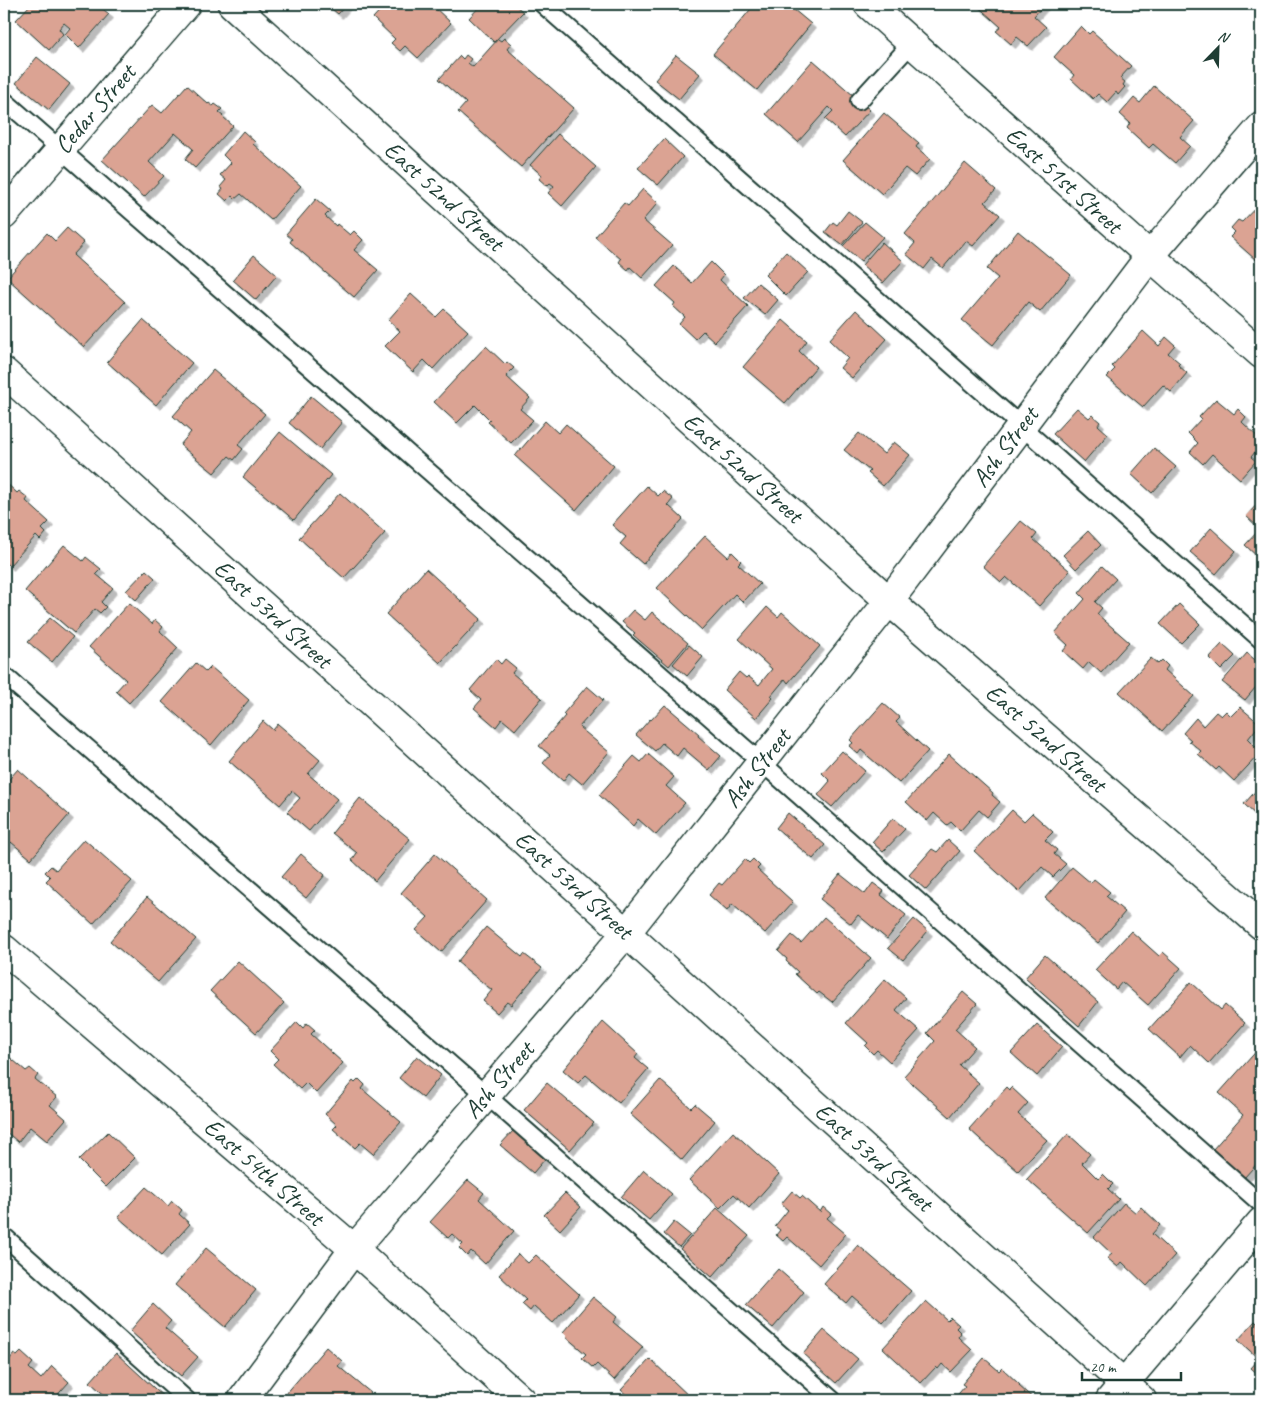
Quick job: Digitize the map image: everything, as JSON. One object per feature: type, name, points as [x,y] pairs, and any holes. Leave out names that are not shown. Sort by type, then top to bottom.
[{"type":"street","name":"Cedar Street","points":[[4,214],[186,4]]},
{"type":"street","name":"East 52nd Street","points":[[232,4],[889,601],[1261,925]]},
{"type":"street","name":"East 51st Street","points":[[868,4],[1261,354]]},
{"type":"street","name":"Ash Street","points":[[242,1400],[354,1249],[626,933],[889,601],[1150,256],[1261,127]]},
{"type":"street","name":"East 53rd Street","points":[[4,372],[626,933],[1125,1395]]},
{"type":"street","name":"East 54th Street","points":[[4,949],[354,1249],[521,1400]]},
{"type":"street","points":[[1125,1395],[1261,1222]]},
{"type":"lane","points":[[542,4],[1261,640]]},
{"type":"lane","points":[[859,101],[912,43]]},
{"type":"lane","points":[[4,100],[761,762],[1261,1204]]},
{"type":"lane","points":[[4,675],[833,1400]]},
{"type":"lane","points":[[4,1236],[187,1400]]},
{"type":"building","points":[[31,4],[100,4],[98,5],[109,14],[79,48],[65,34],[70,28],[64,23],[59,29],[63,34],[49,50],[16,20]]},
{"type":"building","points":[[326,4],[347,4],[338,14]]},
{"type":"building","points":[[386,4],[431,4],[451,23],[418,58],[405,46],[400,51],[391,43],[395,39],[373,18]]},
{"type":"building","points":[[482,4],[514,4],[523,12],[494,42],[469,18]]},
{"type":"building","points":[[755,4],[787,4],[811,24],[757,90],[713,54]]},
{"type":"building","points":[[975,4],[1045,4],[1034,16],[1046,27],[1028,46],[1017,37],[1011,44],[996,31],[1001,27]]},
{"type":"building","points":[[1081,26],[1089,34],[1092,31],[1131,66],[1120,78],[1125,82],[1123,85],[1125,87],[1118,95],[1116,92],[1107,102],[1098,94],[1093,99],[1071,79],[1074,75],[1054,57]]},
{"type":"building","points":[[504,38],[511,44],[507,49],[574,108],[521,167],[458,112],[466,103],[439,79],[460,56],[463,59],[466,55],[471,59],[468,63],[473,67],[498,39],[501,41]]},
{"type":"building","points":[[676,55],[700,74],[679,99],[655,80]]},
{"type":"building","points":[[37,57],[70,84],[49,110],[16,83]]},
{"type":"building","points":[[813,60],[870,110],[845,137],[825,119],[833,111],[829,107],[798,142],[766,114]]},
{"type":"building","points":[[187,85],[208,104],[213,106],[215,104],[222,109],[219,112],[233,126],[195,168],[185,159],[193,149],[175,133],[149,162],[164,176],[144,197],[102,160],[152,105],[162,113]]},
{"type":"building","points":[[1154,86],[1194,121],[1180,137],[1190,146],[1175,163],[1153,144],[1149,148],[1127,128],[1130,123],[1120,114],[1134,98],[1140,103]]},
{"type":"building","points":[[884,113],[919,143],[916,147],[930,159],[915,176],[905,168],[882,194],[843,160]]},
{"type":"building","points":[[243,131],[255,142],[253,144],[301,186],[271,220],[241,194],[235,199],[232,196],[227,201],[219,194],[223,189],[220,187],[226,180],[220,175],[231,163],[223,155]]},
{"type":"building","points":[[558,134],[596,167],[562,206],[548,193],[554,186],[550,183],[547,186],[539,179],[542,175],[530,165]]},
{"type":"building","points":[[664,139],[683,157],[658,185],[638,168]]},
{"type":"building","points":[[965,163],[996,190],[985,202],[1000,215],[973,246],[966,241],[943,268],[932,259],[924,269],[906,254],[915,243],[905,234]]},
{"type":"building","points":[[643,189],[658,203],[643,220],[672,245],[642,278],[630,267],[628,270],[619,262],[621,259],[595,237],[624,203],[628,206]]},
{"type":"building","points":[[1261,193],[1261,257],[1256,260],[1230,237],[1235,232],[1231,228],[1238,220],[1242,222],[1260,203],[1256,199]]},
{"type":"building","points":[[316,199],[330,211],[325,216],[336,226],[337,224],[350,235],[354,231],[363,240],[354,250],[378,270],[354,297],[290,242],[292,239],[286,234]]},
{"type":"building","points":[[848,211],[862,222],[842,245],[825,232],[833,222],[837,225]]},
{"type":"building","points":[[865,222],[883,237],[861,261],[843,246]]},
{"type":"building","points":[[67,228],[84,243],[73,255],[125,302],[84,347],[7,278],[47,233],[55,241]]},
{"type":"building","points":[[1018,231],[1071,275],[1040,312],[1028,302],[993,345],[962,320],[998,278],[987,269]]},
{"type":"building","points":[[882,242],[903,261],[883,283],[862,265]]},
{"type":"building","points":[[786,252],[808,272],[786,296],[765,275]]},
{"type":"building","points":[[254,255],[277,275],[256,300],[233,280]]},
{"type":"building","points":[[711,262],[724,275],[720,280],[748,306],[715,342],[703,331],[695,339],[679,324],[685,317],[673,306],[675,303],[656,286],[674,266],[692,283]]},
{"type":"building","points":[[758,283],[778,300],[765,315],[744,298]]},
{"type":"building","points":[[411,294],[436,317],[444,309],[468,331],[433,369],[424,360],[413,372],[385,346],[400,331],[388,320]]},
{"type":"building","points":[[856,310],[887,339],[852,378],[840,368],[848,358],[829,340]]},
{"type":"building","points":[[143,320],[192,363],[156,405],[107,362]]},
{"type":"building","points":[[783,320],[807,341],[799,351],[816,367],[785,403],[743,367]]},
{"type":"building","points":[[1143,331],[1159,346],[1166,337],[1175,345],[1168,353],[1180,363],[1178,365],[1187,373],[1171,392],[1163,385],[1143,407],[1107,377],[1115,369],[1112,366]]},
{"type":"building","points":[[486,346],[505,364],[507,362],[514,368],[506,376],[530,398],[520,409],[533,420],[511,443],[488,422],[490,420],[475,405],[457,423],[434,402]]},
{"type":"building","points":[[213,370],[265,414],[238,445],[243,449],[234,460],[229,456],[214,473],[180,445],[191,432],[173,416]]},
{"type":"building","points":[[311,396],[342,422],[320,449],[289,423]]},
{"type":"building","points":[[1216,399],[1234,414],[1238,409],[1246,417],[1242,422],[1261,440],[1261,445],[1251,457],[1256,461],[1240,479],[1212,454],[1203,464],[1190,452],[1198,443],[1188,433],[1201,419],[1199,417]]},
{"type":"building","points":[[1077,408],[1089,418],[1092,415],[1100,422],[1098,425],[1108,434],[1084,462],[1053,434]]},
{"type":"building","points":[[545,421],[558,433],[566,424],[614,466],[576,510],[515,456]]},
{"type":"building","points":[[280,432],[331,475],[294,520],[243,477]]},
{"type":"building","points":[[859,433],[884,454],[894,442],[910,455],[883,486],[868,473],[870,471],[844,450]]},
{"type":"building","points":[[1154,448],[1176,467],[1152,493],[1131,474]]},
{"type":"building","points":[[4,481],[17,493],[19,491],[28,498],[26,501],[49,522],[42,529],[46,533],[40,540],[36,536],[9,566],[4,561]]},
{"type":"building","points":[[647,486],[658,496],[663,491],[673,499],[668,505],[683,519],[643,564],[620,544],[626,537],[612,525]]},
{"type":"building","points":[[340,493],[385,533],[344,578],[299,538]]},
{"type":"building","points":[[1261,500],[1261,560],[1245,545],[1260,529],[1246,516]]},
{"type":"building","points":[[1021,521],[1037,534],[1033,539],[1070,571],[1039,606],[1006,577],[1001,582],[983,566]]},
{"type":"building","points":[[1211,528],[1236,551],[1216,574],[1190,552]]},
{"type":"building","points":[[1088,531],[1101,545],[1076,569],[1063,555]]},
{"type":"building","points":[[705,536],[728,557],[732,552],[741,561],[738,564],[760,584],[743,602],[735,594],[702,630],[657,588]]},
{"type":"building","points":[[64,545],[83,561],[86,557],[101,569],[96,574],[113,588],[101,602],[106,607],[100,613],[95,609],[74,633],[25,591]]},
{"type":"building","points":[[1102,566],[1116,579],[1095,602],[1102,608],[1097,614],[1129,642],[1101,673],[1089,662],[1083,669],[1063,651],[1068,645],[1055,633],[1085,599],[1079,593]]},
{"type":"building","points":[[426,569],[481,619],[440,663],[386,614]]},
{"type":"building","points":[[146,570],[155,578],[136,600],[126,591]]},
{"type":"building","points":[[129,603],[152,624],[155,620],[163,627],[160,631],[178,648],[129,703],[116,691],[126,680],[89,647]]},
{"type":"building","points":[[1179,604],[1200,624],[1181,643],[1160,624]]},
{"type":"building","points":[[767,607],[778,617],[782,612],[820,646],[788,683],[785,679],[771,696],[773,698],[756,718],[724,690],[739,672],[746,678],[748,676],[759,685],[772,669],[739,639]]},
{"type":"building","points":[[633,610],[645,620],[652,612],[688,643],[669,666],[633,635],[635,633],[622,622]]},
{"type":"building","points":[[50,618],[73,637],[52,662],[28,642]]},
{"type":"building","points":[[1222,644],[1235,656],[1221,670],[1209,658]]},
{"type":"building","points":[[689,645],[703,657],[687,676],[673,664]]},
{"type":"building","points":[[1247,653],[1261,665],[1261,681],[1245,700],[1222,682]]},
{"type":"building","points":[[1151,658],[1158,664],[1162,660],[1168,666],[1165,670],[1194,696],[1162,731],[1119,692]]},
{"type":"building","points":[[496,659],[501,664],[505,659],[516,668],[512,673],[542,698],[515,730],[502,719],[496,727],[474,708],[481,700],[470,690]]},
{"type":"building","points":[[196,663],[206,672],[211,667],[249,700],[211,745],[162,702]]},
{"type":"building","points":[[587,686],[603,700],[579,727],[609,752],[582,784],[569,773],[563,781],[543,763],[550,755],[539,746],[565,716],[563,714]]},
{"type":"building","points":[[883,703],[900,718],[896,722],[928,751],[899,783],[861,750],[858,754],[849,746],[853,743],[850,740]]},
{"type":"building","points":[[665,705],[721,756],[709,770],[683,748],[677,756],[662,743],[655,751],[636,735]]},
{"type":"building","points":[[1240,707],[1260,724],[1248,739],[1261,752],[1234,781],[1219,767],[1216,770],[1198,754],[1201,751],[1183,733],[1196,718],[1203,726],[1216,712],[1221,716],[1226,711],[1231,716]]},
{"type":"building","points":[[263,721],[273,730],[278,724],[320,760],[308,774],[337,799],[309,831],[287,812],[300,798],[292,791],[280,805],[229,761]]},
{"type":"building","points":[[842,751],[865,771],[832,807],[818,795],[830,781],[822,773]]},
{"type":"building","points":[[648,754],[674,777],[666,786],[685,803],[656,835],[638,819],[633,826],[599,795],[634,756],[641,762]]},
{"type":"building","points":[[949,754],[993,793],[992,795],[1000,802],[987,817],[979,810],[960,831],[951,822],[947,825],[934,813],[927,821],[906,802]]},
{"type":"building","points":[[18,769],[69,815],[31,859],[11,842],[7,847],[4,844],[4,785]]},
{"type":"building","points":[[1261,785],[1261,820],[1244,804]]},
{"type":"building","points":[[360,798],[410,839],[375,881],[352,860],[357,853],[332,833]]},
{"type":"building","points":[[1012,810],[1024,821],[1032,813],[1053,832],[1045,840],[1057,850],[1054,854],[1066,864],[1053,877],[1042,867],[1019,892],[974,851]]},
{"type":"building","points":[[788,813],[825,845],[813,859],[776,828]]},
{"type":"building","points":[[893,818],[905,829],[883,852],[872,842]]},
{"type":"building","points":[[84,839],[132,881],[93,924],[46,881],[50,877],[45,872],[51,866],[56,870]]},
{"type":"building","points":[[948,840],[960,851],[926,890],[909,875],[932,849],[937,852]]},
{"type":"building","points":[[301,854],[325,875],[306,898],[281,877]]},
{"type":"building","points":[[435,854],[487,900],[441,952],[416,930],[428,917],[401,893]]},
{"type":"building","points":[[745,859],[749,863],[753,859],[760,866],[757,869],[793,902],[765,933],[732,904],[727,911],[709,895],[719,883],[722,885]]},
{"type":"building","points":[[1072,867],[1091,883],[1094,879],[1110,892],[1106,896],[1125,912],[1098,943],[1045,898]]},
{"type":"building","points":[[840,874],[865,894],[873,883],[884,891],[881,895],[906,915],[887,939],[858,915],[851,924],[820,899]]},
{"type":"building","points":[[147,897],[196,939],[158,982],[110,941]]},
{"type":"building","points":[[824,917],[871,958],[832,1002],[819,992],[817,994],[795,974],[798,972],[778,951],[792,935],[801,943]]},
{"type":"building","points":[[914,919],[928,931],[903,960],[888,948]]},
{"type":"building","points":[[486,927],[522,957],[524,954],[542,968],[511,1005],[507,1002],[497,1013],[483,1001],[492,990],[457,962]]},
{"type":"building","points":[[1131,931],[1159,956],[1163,952],[1181,968],[1148,1005],[1122,982],[1116,989],[1095,970]]},
{"type":"building","points":[[1045,955],[1098,1002],[1079,1026],[1025,978]]},
{"type":"building","points":[[238,961],[284,1003],[256,1033],[210,991]]},
{"type":"building","points":[[885,979],[906,998],[896,1010],[919,1030],[890,1062],[877,1050],[873,1054],[865,1046],[868,1043],[846,1023]]},
{"type":"building","points":[[1191,982],[1221,1010],[1225,1005],[1245,1023],[1209,1063],[1190,1045],[1180,1057],[1149,1029]]},
{"type":"building","points":[[963,992],[977,1004],[955,1029],[975,1047],[959,1065],[979,1083],[950,1117],[904,1076],[935,1041],[927,1033]]},
{"type":"building","points":[[297,1022],[303,1028],[307,1023],[315,1030],[311,1034],[343,1063],[316,1093],[306,1083],[300,1089],[273,1064],[278,1059],[270,1051]]},
{"type":"building","points":[[603,1022],[638,1054],[635,1058],[648,1069],[619,1103],[586,1075],[578,1083],[563,1070]]},
{"type":"building","points":[[1037,1025],[1062,1047],[1037,1076],[1011,1053]]},
{"type":"building","points":[[1261,1046],[1261,1159],[1244,1178],[1213,1149],[1243,1115],[1219,1093]]},
{"type":"building","points":[[7,1055],[26,1071],[30,1068],[38,1075],[35,1079],[57,1097],[50,1105],[66,1119],[47,1141],[30,1127],[18,1142],[4,1130],[4,1059]]},
{"type":"building","points":[[417,1056],[441,1075],[423,1098],[399,1078]]},
{"type":"building","points":[[359,1079],[365,1085],[362,1089],[401,1122],[373,1154],[360,1143],[355,1148],[333,1129],[337,1125],[325,1114],[353,1081],[355,1083]]},
{"type":"building","points":[[660,1080],[691,1108],[695,1104],[715,1121],[682,1160],[630,1114]]},
{"type":"building","points":[[547,1083],[594,1123],[570,1150],[524,1110]]},
{"type":"building","points":[[1007,1087],[1010,1090],[1011,1087],[1028,1103],[1018,1114],[1047,1140],[1018,1171],[969,1129]]},
{"type":"building","points":[[513,1131],[545,1159],[533,1173],[500,1145]]},
{"type":"building","points":[[108,1132],[135,1158],[106,1187],[79,1160]]},
{"type":"building","points":[[733,1132],[779,1174],[749,1208],[734,1194],[720,1208],[689,1180]]},
{"type":"building","points":[[1068,1134],[1090,1154],[1082,1163],[1098,1179],[1103,1174],[1113,1184],[1108,1189],[1119,1199],[1088,1233],[1027,1179]]},
{"type":"building","points":[[644,1170],[672,1194],[649,1220],[621,1197]]},
{"type":"building","points":[[468,1180],[484,1193],[479,1199],[514,1231],[485,1264],[471,1251],[467,1256],[459,1248],[463,1244],[452,1234],[448,1238],[430,1222]]},
{"type":"building","points":[[146,1187],[168,1206],[172,1201],[182,1210],[179,1214],[190,1224],[162,1255],[118,1217]]},
{"type":"building","points":[[792,1191],[800,1198],[802,1196],[820,1212],[823,1207],[831,1214],[827,1218],[846,1234],[819,1265],[787,1237],[783,1241],[776,1235],[780,1230],[775,1226],[788,1210],[781,1204]]},
{"type":"building","points":[[565,1193],[581,1207],[560,1230],[544,1215]]},
{"type":"building","points":[[1124,1203],[1136,1213],[1141,1207],[1160,1225],[1152,1234],[1175,1255],[1147,1286],[1122,1262],[1118,1267],[1107,1258],[1112,1254],[1094,1237]]},
{"type":"building","points":[[717,1208],[749,1236],[712,1277],[680,1249]]},
{"type":"building","points":[[674,1222],[690,1235],[679,1247],[664,1234]]},
{"type":"building","points":[[858,1245],[911,1291],[883,1323],[852,1296],[846,1303],[824,1284]]},
{"type":"building","points":[[206,1248],[256,1290],[225,1327],[175,1285]]},
{"type":"building","points":[[518,1254],[528,1263],[536,1255],[579,1294],[553,1323],[534,1306],[530,1311],[522,1304],[526,1300],[499,1275]]},
{"type":"building","points":[[778,1269],[804,1292],[773,1328],[746,1305]]},
{"type":"building","points":[[593,1297],[617,1317],[613,1322],[643,1347],[614,1380],[597,1364],[593,1368],[582,1358],[586,1354],[566,1337],[563,1332]]},
{"type":"building","points":[[926,1301],[947,1320],[950,1317],[959,1325],[956,1328],[961,1333],[958,1337],[972,1350],[951,1372],[942,1364],[938,1369],[936,1367],[921,1383],[883,1348]]},
{"type":"building","points":[[153,1304],[171,1321],[165,1328],[198,1357],[181,1376],[130,1331]]},
{"type":"building","points":[[1255,1321],[1261,1327],[1261,1377],[1251,1368],[1259,1359],[1238,1340]]},
{"type":"building","points":[[824,1330],[858,1359],[836,1383],[803,1354]]},
{"type":"building","points":[[326,1347],[342,1361],[338,1366],[371,1393],[365,1400],[291,1400],[285,1395]]},
{"type":"building","points":[[21,1352],[33,1363],[29,1368],[41,1379],[52,1366],[69,1382],[53,1400],[4,1400],[4,1366],[14,1354],[17,1356]]},
{"type":"building","points":[[116,1353],[167,1400],[110,1400],[90,1382]]},
{"type":"building","points":[[984,1358],[999,1371],[1002,1368],[1035,1400],[954,1399],[965,1386],[962,1384]]},
{"type":"building","points":[[650,1359],[693,1400],[632,1400],[621,1390]]}]
